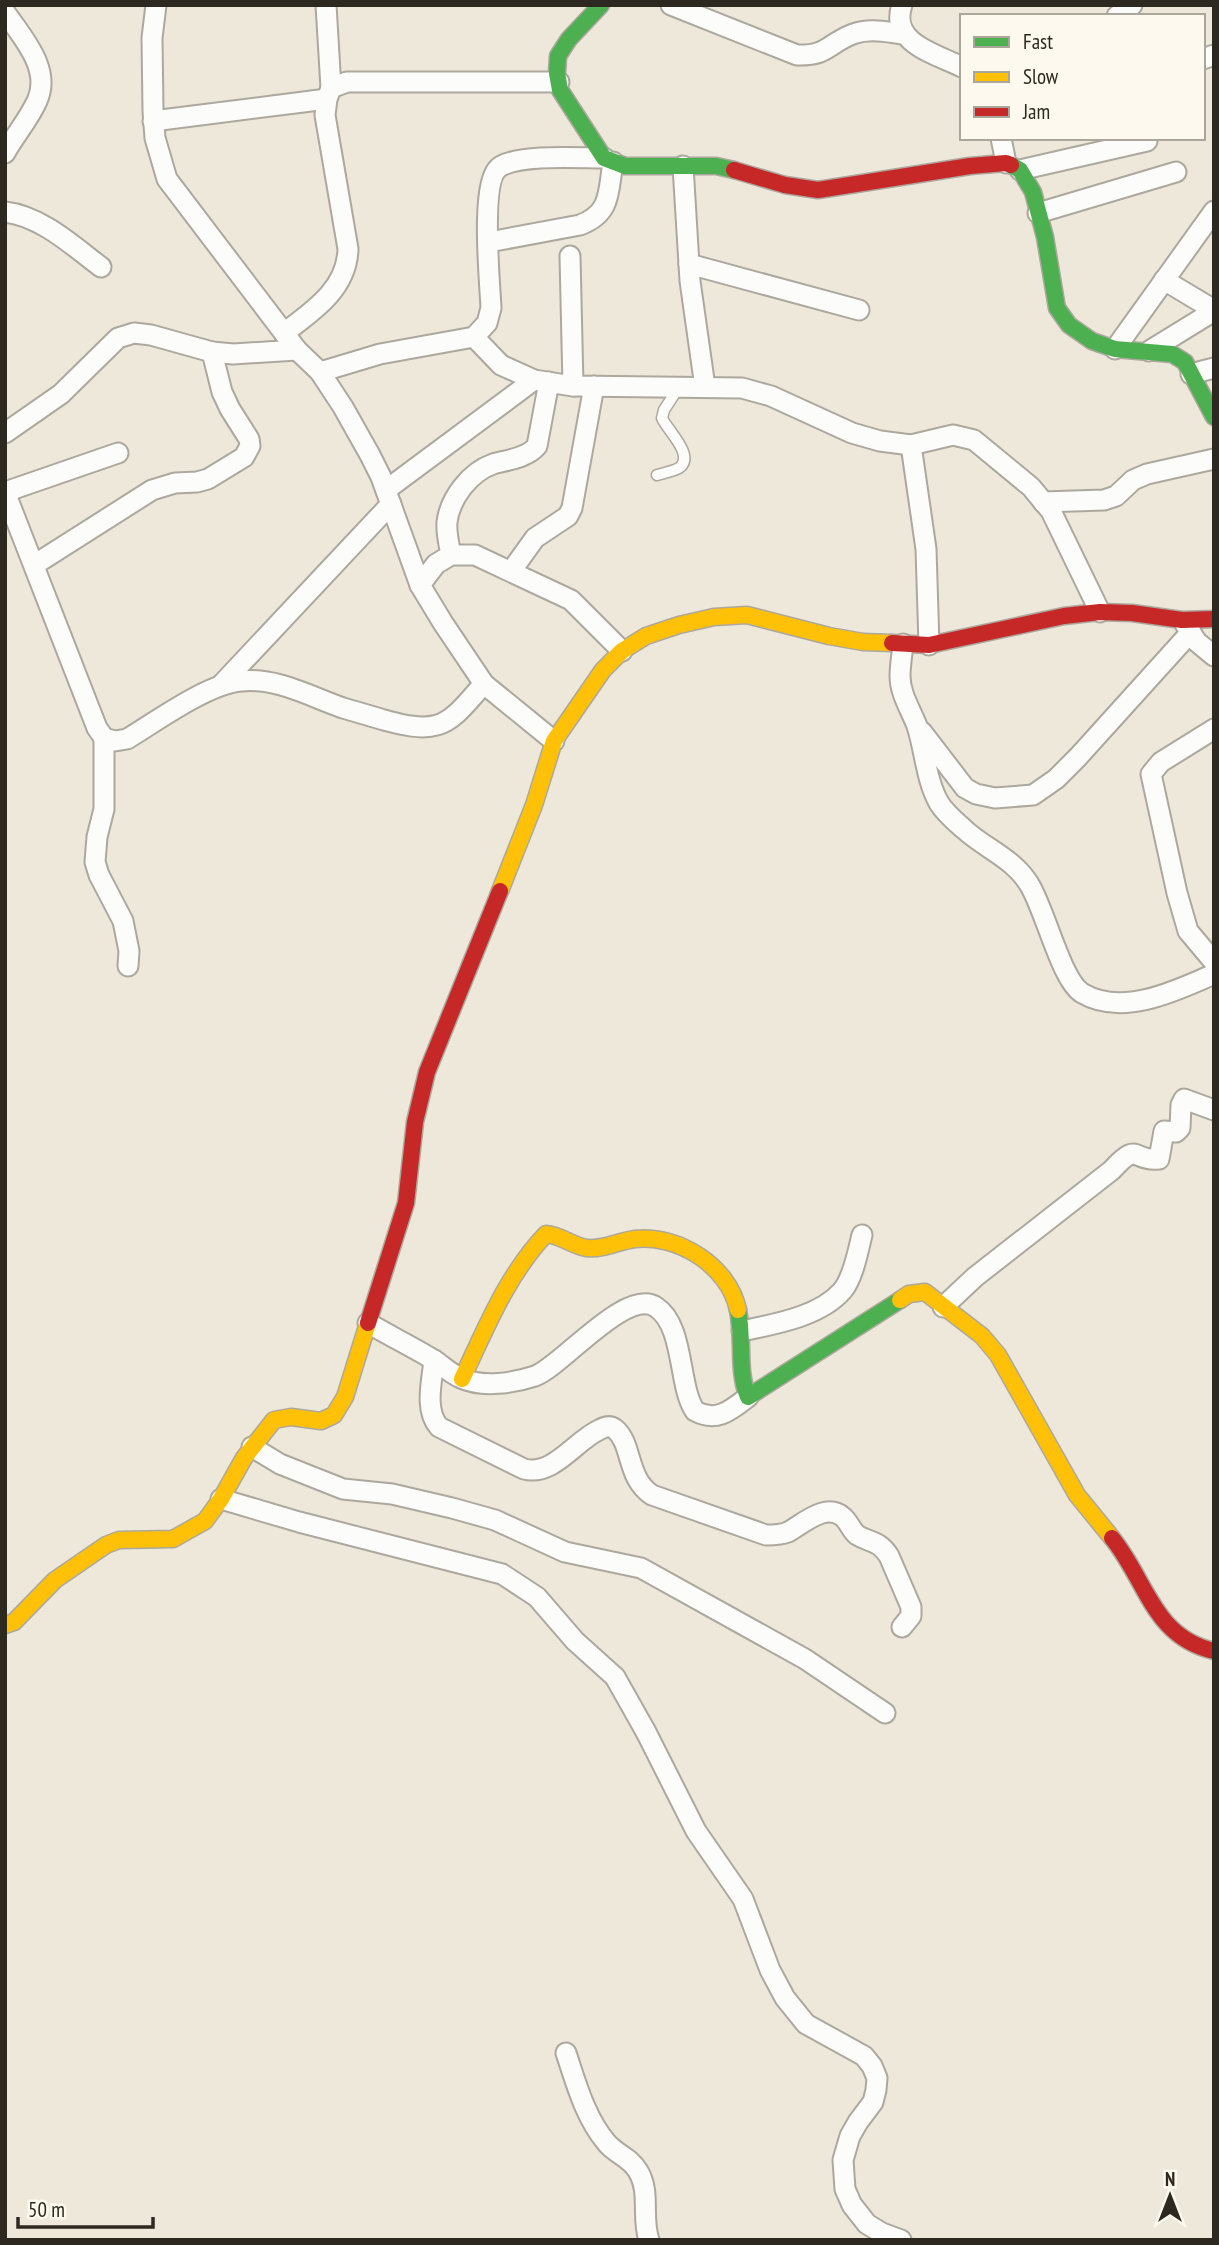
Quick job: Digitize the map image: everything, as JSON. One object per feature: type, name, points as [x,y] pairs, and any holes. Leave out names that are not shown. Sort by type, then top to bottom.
[{"type":"street","points":[[156,5],[152,38],[153,121],[167,180],[297,350],[320,372],[363,443],[388,497],[420,585],[484,684],[554,741]]},
{"type":"street","points":[[284,333],[325,301],[348,262],[348,248],[325,116],[329,94],[326,5]]},
{"type":"street","points":[[489,242],[580,225],[594,220],[602,212],[606,202],[609,160],[571,108],[557,73],[558,56],[569,39],[601,5]]},
{"type":"street","points":[[671,5],[797,55],[813,56],[851,34],[863,31],[903,34]]},
{"type":"street","points":[[902,5],[899,23],[903,34],[916,45],[960,66]]},
{"type":"street","points":[[5,12],[35,58],[42,79],[37,103],[5,153]]},
{"type":"street","points":[[153,121],[329,94],[347,82],[559,82]]},
{"type":"street","points":[[1002,140],[1013,166],[1033,192],[1057,308],[1069,325],[1091,341],[1115,349],[1172,354],[1185,362],[1214,417]]},
{"type":"street","points":[[320,372],[380,354],[474,337],[487,323],[491,308],[487,198],[492,176],[499,167],[516,161],[609,160],[625,166],[716,166],[750,173],[785,185],[818,190],[970,166],[1013,166],[1147,141]]},
{"type":"street","points":[[683,166],[689,264],[705,387]]},
{"type":"street","points":[[1038,213],[1176,172]]},
{"type":"street","points":[[1115,349],[1214,211]]},
{"type":"street","points":[[5,212],[29,218],[101,267]]},
{"type":"street","points":[[570,256],[573,386]]},
{"type":"street","points":[[689,264],[859,310]]},
{"type":"street","points":[[1149,351],[1214,310],[1164,280]]},
{"type":"street","points":[[5,433],[61,394],[118,338],[134,333],[212,352],[233,354],[297,350]]},
{"type":"street","points":[[474,337],[501,365],[541,381],[573,386],[742,388],[771,396],[852,433],[880,441],[911,444],[953,435],[974,440],[1031,487],[1043,502],[1065,537],[1100,612]]},
{"type":"street","points":[[34,565],[152,490],[174,483],[208,479],[244,457],[250,446],[249,439],[222,392],[212,352]]},
{"type":"street","points":[[1191,374],[1214,368]]},
{"type":"street","points":[[220,686],[388,497],[541,381]]},
{"type":"street","points":[[450,555],[447,522],[455,500],[475,474],[489,466],[532,453],[537,446],[541,381]]},
{"type":"street","points":[[512,570],[535,538],[568,516],[572,508],[594,386]]},
{"type":"street","points":[[911,444],[926,549],[929,645]]},
{"type":"street","points":[[118,453],[6,498],[97,727],[104,738],[104,809],[97,837],[95,862],[123,921],[129,951],[128,966]]},
{"type":"street","points":[[1043,502],[1104,500],[1116,496],[1133,480],[1147,474],[1214,460]]},
{"type":"street","points":[[420,585],[436,564],[450,555],[475,555],[512,570],[571,600],[621,651]]},
{"type":"street","points":[[5,1626],[24,1613],[55,1580],[106,1545],[120,1540],[159,1540],[183,1535],[205,1521],[222,1499],[252,1447],[274,1420],[291,1417],[321,1421],[334,1415],[345,1397],[406,1203],[415,1122],[427,1072],[534,805],[554,741],[603,670],[621,651],[646,636],[679,625],[714,617],[747,615],[863,642],[929,645],[1064,616],[1100,612],[1132,613],[1186,626],[1214,619]]},
{"type":"street","points":[[1186,626],[1197,642],[1214,656]]},
{"type":"street","points":[[917,725],[965,788],[995,799],[1033,795],[1051,784],[1078,757],[1186,626]]},
{"type":"street","points":[[903,644],[900,676],[902,690],[917,725],[940,804],[966,831],[1007,859],[1028,882],[1043,909],[1069,980],[1080,992],[1097,999],[1141,1001],[1185,987],[1214,974]]},
{"type":"street","points":[[104,738],[115,741],[127,739],[220,686],[241,681],[266,682],[345,708],[416,727],[438,725],[456,713],[484,684]]},
{"type":"street","points":[[1214,729],[1161,762],[1151,774],[1188,931],[1214,962]]},
{"type":"street","points":[[943,1307],[975,1277],[1112,1170],[1124,1156],[1137,1153],[1151,1159],[1159,1159],[1164,1130],[1176,1132],[1180,1128],[1181,1105],[1184,1099],[1214,1110]]},
{"type":"street","points":[[462,1379],[505,1293],[545,1234],[556,1235],[578,1247],[591,1248],[625,1240],[664,1239],[697,1253],[720,1275],[737,1302],[742,1331],[742,1386],[748,1397]]},
{"type":"street","points":[[742,1331],[776,1324],[813,1311],[843,1291],[856,1262],[862,1235]]},
{"type":"street","points":[[368,1324],[434,1360],[462,1379],[481,1383],[511,1382],[538,1375],[604,1322],[625,1310],[639,1304],[656,1306],[673,1332],[688,1395],[695,1411],[709,1417],[725,1414],[909,1294],[925,1292],[982,1336],[999,1355],[1077,1497],[1123,1552],[1172,1633],[1199,1650],[1214,1651]]},
{"type":"street","points":[[434,1360],[430,1410],[435,1423],[524,1469],[538,1469],[556,1461],[597,1430],[610,1427],[615,1429],[623,1442],[639,1482],[652,1495],[766,1535],[785,1534],[818,1514],[827,1512],[843,1517],[855,1534],[874,1540],[889,1556],[911,1607],[911,1616],[902,1627]]},
{"type":"street","points":[[252,1447],[280,1464],[342,1489],[392,1494],[452,1508],[495,1520],[565,1552],[641,1568],[805,1659],[885,1713]]},
{"type":"street","points":[[222,1499],[299,1522],[502,1574],[537,1597],[575,1641],[615,1676],[696,1832],[743,1899],[770,1970],[785,1998],[806,2024],[864,2056],[872,2066],[877,2078],[876,2090],[873,2102],[850,2136],[843,2160],[845,2189],[852,2205],[867,2224],[901,2240]]},
{"type":"street","points":[[566,2053],[579,2093],[597,2130],[608,2145],[629,2159],[643,2180],[649,2240]]},
{"type":"lane","points":[[657,475],[679,468],[684,463],[685,453],[663,418],[664,410],[680,387]]},
{"type":"traffic: fast","points":[[601,5],[569,39],[558,56],[557,73],[560,90],[604,158],[625,166],[716,166],[734,170]]},
{"type":"traffic: fast","points":[[1011,165],[1020,170],[1033,192],[1045,237],[1057,308],[1069,325],[1092,341],[1115,349],[1172,354],[1185,362],[1214,417]]},
{"type":"traffic: fast","points":[[738,1310],[743,1376],[748,1397],[900,1300]]},
{"type":"traffic: slow","points":[[500,891],[534,805],[554,741],[603,670],[622,651],[646,636],[679,625],[714,617],[747,615],[829,636],[863,642],[892,643]]},
{"type":"traffic: slow","points":[[462,1379],[509,1284],[546,1234],[587,1248],[599,1248],[635,1239],[668,1242],[684,1248],[713,1267],[733,1294],[738,1310]]},
{"type":"traffic: slow","points":[[900,1300],[909,1294],[925,1292],[982,1336],[998,1355],[1077,1495],[1112,1538]]},
{"type":"traffic: slow","points":[[5,1625],[14,1622],[55,1580],[106,1545],[119,1540],[173,1539],[205,1521],[244,1458],[274,1420],[291,1417],[321,1421],[334,1415],[345,1397],[368,1323]]},
{"type":"traffic: jam","points":[[734,170],[785,185],[818,190],[970,166],[1006,163],[1011,165]]},
{"type":"traffic: jam","points":[[892,643],[929,645],[1064,616],[1100,612],[1132,613],[1182,620],[1214,619]]},
{"type":"traffic: jam","points":[[368,1323],[406,1203],[415,1122],[427,1072],[500,891]]},
{"type":"traffic: jam","points":[[1112,1538],[1164,1620],[1194,1644],[1214,1651]]}]
